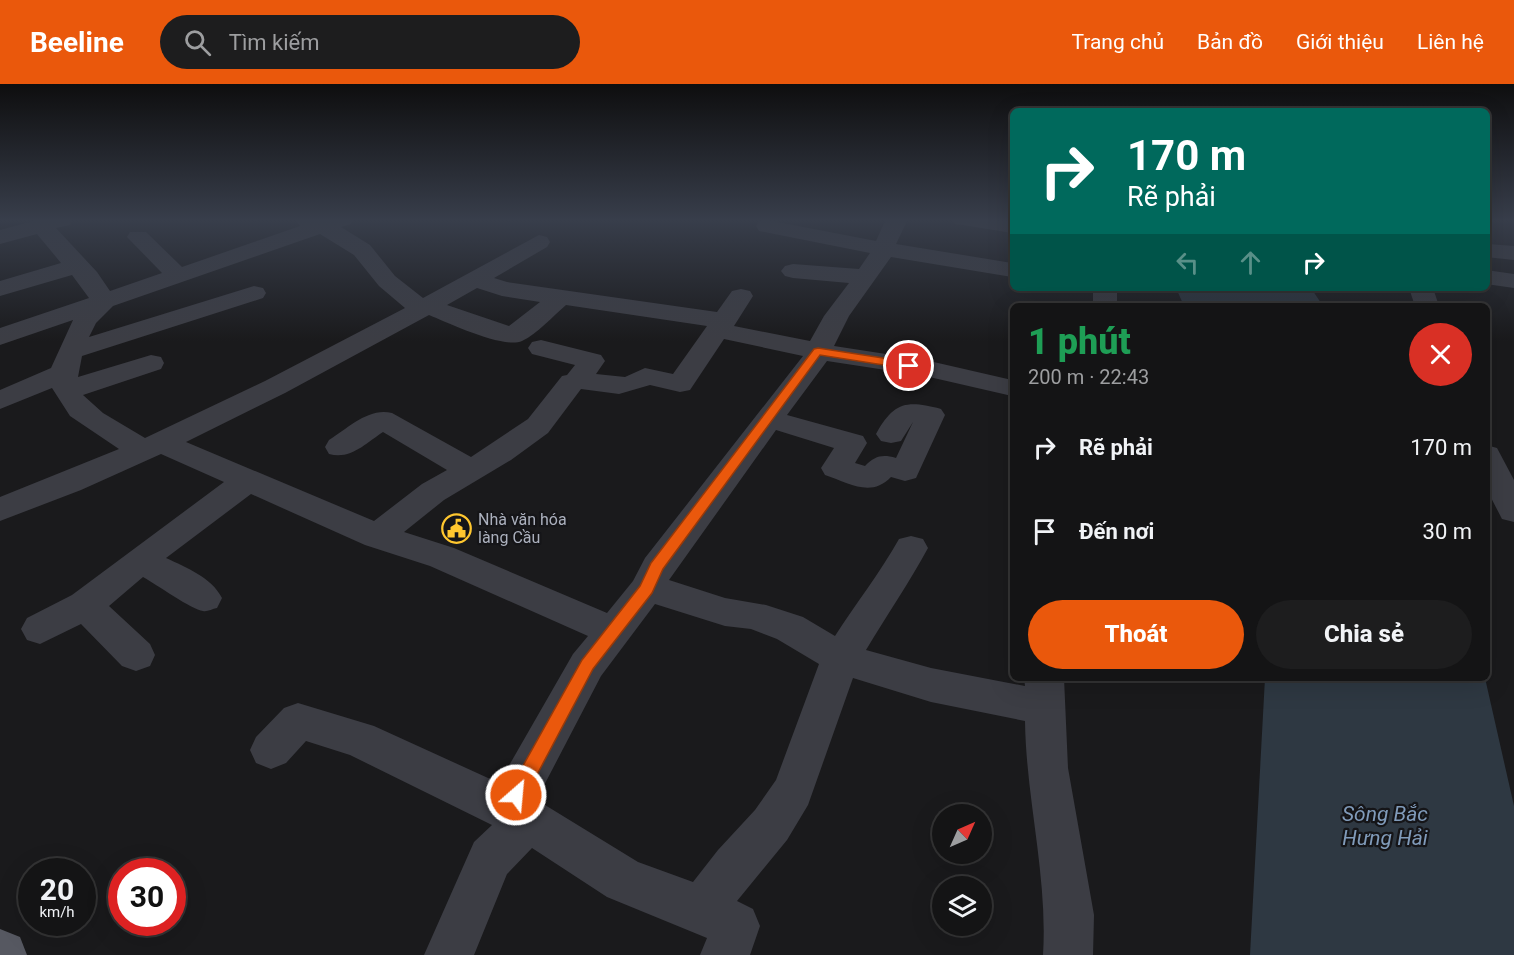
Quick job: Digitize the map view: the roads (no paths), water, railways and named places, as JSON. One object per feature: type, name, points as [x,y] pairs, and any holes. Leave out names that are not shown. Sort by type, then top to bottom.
[{"type":"street","points":[[73,260],[76,266],[89,277],[104,302]]},
{"type":"street","points":[[161,260],[178,276]]},
{"type":"street","points":[[0,337],[178,276],[219,260]]},
{"type":"street","points":[[370,260],[387,281],[425,307],[490,330],[514,335],[561,297]]},
{"type":"street","points":[[0,510],[153,447],[425,307],[509,260]]},
{"type":"street","points":[[793,271],[837,260]]},
{"type":"street","points":[[529,819],[516,795],[587,665],[615,632],[646,589],[657,567],[818,351],[837,316],[874,260]]},
{"type":"street","points":[[951,260],[1010,270]]},
{"type":"street","points":[[0,289],[76,266]]},
{"type":"street","points":[[1490,278],[1514,281]]},
{"type":"street","points":[[476,279],[502,289],[722,325],[818,351],[925,368],[1010,388]]},
{"type":"street","points":[[0,400],[254,293]]},
{"type":"street","points":[[377,536],[433,492],[500,453],[538,426],[572,381],[627,386],[637,384],[645,376],[680,384],[741,296]]},
{"type":"street","points":[[104,302],[87,314],[67,371],[75,404],[90,419],[153,447],[248,480],[377,536],[442,556],[615,632]]},
{"type":"street","points":[[541,348],[592,361],[577,380]]},
{"type":"street","points":[[67,371],[151,363]]},
{"type":"street","points":[[769,419],[852,443],[836,468],[871,479],[885,465],[905,471],[931,415],[910,411],[902,414],[891,434]]},
{"type":"street","points":[[340,447],[382,419],[469,469]]},
{"type":"street","points":[[1490,456],[1514,458]]},
{"type":"street","points":[[1490,462],[1514,511]]},
{"type":"street","points":[[39,629],[85,604],[248,480]]},
{"type":"street","points":[[702,910],[734,866],[771,825],[793,791],[841,657],[885,587],[894,579],[911,548]]},
{"type":"street","points":[[140,560],[167,576],[181,579],[204,598]]},
{"type":"street","points":[[646,589],[725,612],[753,615],[790,628],[841,657],[931,685],[1044,692],[1047,716],[1047,768],[1070,915],[1068,955]]},
{"type":"street","points":[[85,604],[136,655]]},
{"type":"street","points":[[271,750],[298,721],[359,739],[529,819],[624,880],[702,910],[736,926],[725,955]]},
{"type":"street","points":[[449,955],[490,858],[529,819]]},
{"type":"water","points":[[1177,291],[1313,291],[1321,303],[1183,303]]},
{"type":"water","name":"Sông Bắc Hưng Hải","points":[[1265,681],[1486,681],[1514,806],[1514,955],[1250,955]]},
{"type":"place","name":"Nhà văn hóa làng Cầu","points":[[457,528]]}]
